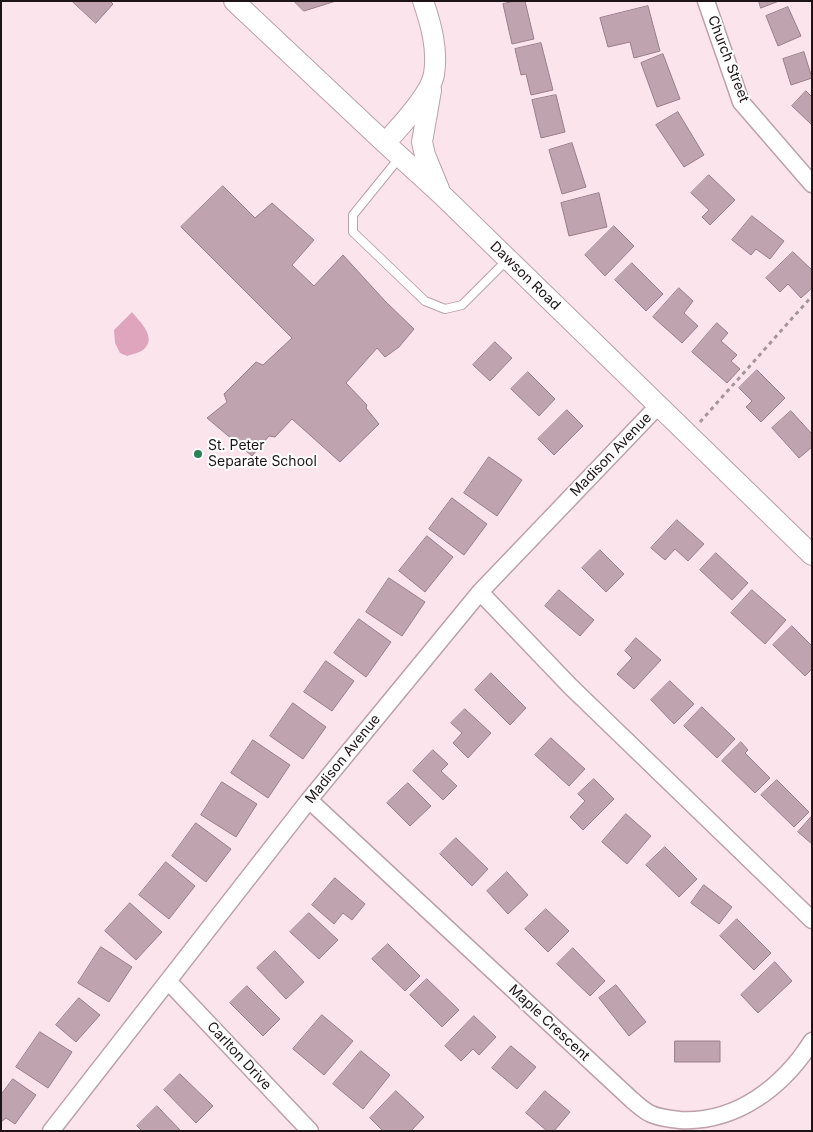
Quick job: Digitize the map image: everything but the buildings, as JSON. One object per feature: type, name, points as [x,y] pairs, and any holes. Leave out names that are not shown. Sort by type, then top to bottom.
[{"type":"street","name":"Dawson Road","points":[[234,1],[384,143],[441,194],[812,555]]},
{"type":"street","points":[[423,1],[435,50],[434,76],[422,142],[425,155],[441,194]]},
{"type":"street","name":"Church Street","points":[[706,1],[741,102],[812,184]]},
{"type":"street","points":[[384,143],[419,103],[434,76]]},
{"type":"street","name":"Madison Avenue","points":[[50,1131],[309,800],[480,592],[658,406]]},
{"type":"street","points":[[480,592],[570,686],[812,920]]},
{"type":"street","name":"Maple Crescent","points":[[309,800],[632,1100],[650,1114],[666,1119],[689,1120],[711,1119],[729,1114],[764,1095],[801,1058],[812,1042]]},
{"type":"street","name":"Carlton Drive","points":[[168,981],[310,1131]]},
{"type":"lane","points":[[400,157],[352,215],[353,232],[425,301],[445,309],[462,305],[508,259]]},
{"type":"path","points":[[688,435],[812,296]]},
{"type":"shaded area","points":[[132,312],[143,325],[149,340],[143,350],[127,356],[120,353],[115,343],[114,330]]},
{"type":"place","name":"St. Peter Separate School","points":[[198,454]]}]
